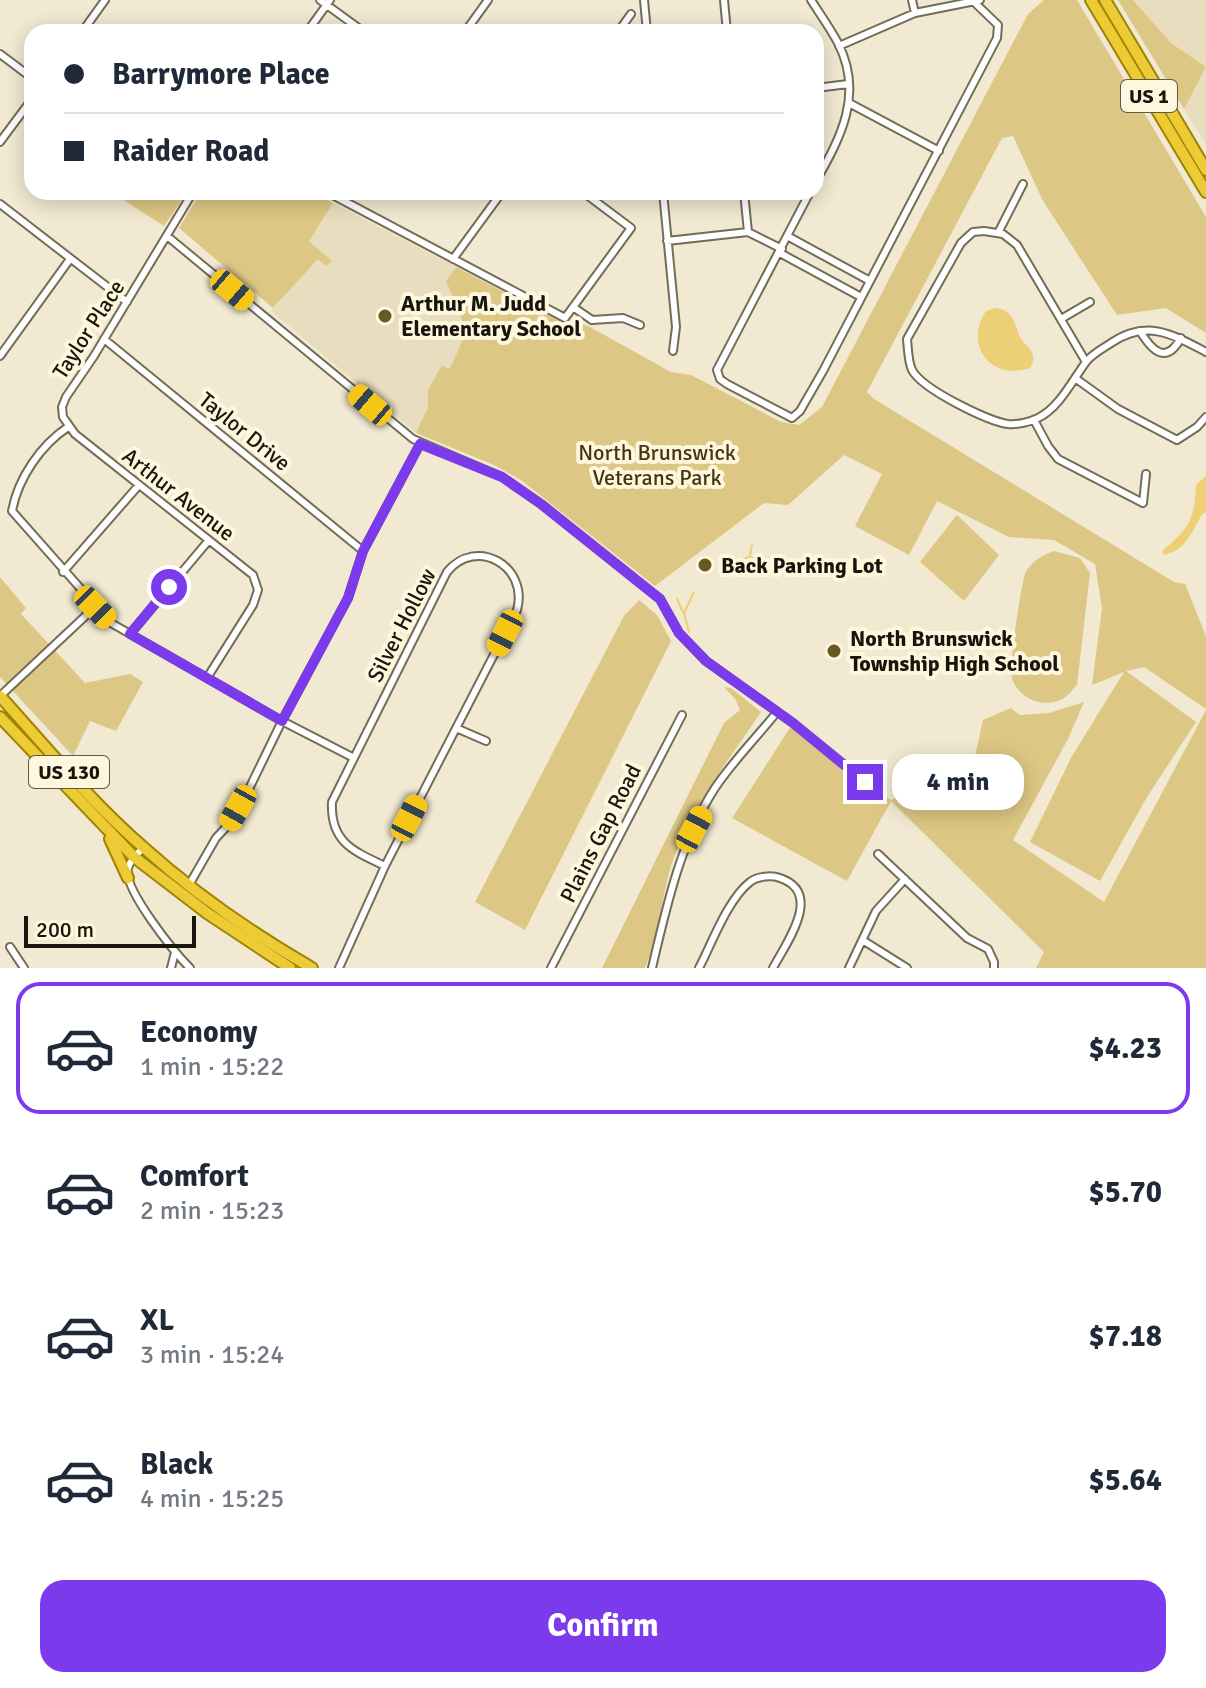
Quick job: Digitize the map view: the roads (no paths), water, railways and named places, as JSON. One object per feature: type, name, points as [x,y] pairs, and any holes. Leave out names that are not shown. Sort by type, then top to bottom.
[{"type":"highway","name":"US 1","points":[[1091,0],[1206,192]]},
{"type":"highway","name":"US 1","points":[[1105,0],[1206,170]]},
{"type":"highway","name":"US 130","points":[[0,696],[94,800],[142,847],[242,924],[312,968]]},
{"type":"highway","name":"US 130","points":[[0,717],[134,857],[207,913],[286,967]]},
{"type":"highway","points":[[104,827],[128,878]]},
{"type":"street","points":[[88,24],[105,0]]},
{"type":"street","points":[[471,24],[488,0]]},
{"type":"street","points":[[644,0],[646,24]]},
{"type":"street","points":[[724,0],[726,24]]},
{"type":"street","points":[[811,0],[839,46],[848,84],[849,103],[838,141],[824,166]]},
{"type":"street","points":[[912,0],[915,13]]},
{"type":"street","points":[[806,200],[721,361],[718,373],[727,384],[792,418],[796,416],[939,151],[997,38],[999,28],[977,1],[915,13],[839,46]]},
{"type":"street","points":[[312,24],[326,2],[354,24]]},
{"type":"street","points":[[624,24],[631,14]]},
{"type":"street","points":[[0,54],[24,72]]},
{"type":"street","points":[[824,87],[848,84]]},
{"type":"street","points":[[849,103],[939,151]]},
{"type":"street","points":[[0,142],[24,110]]},
{"type":"street","points":[[998,233],[1023,184]]},
{"type":"street","name":"Taylor Place","points":[[68,427],[62,411],[66,397],[188,200]]},
{"type":"street","points":[[341,200],[565,318],[631,228],[594,200]]},
{"type":"street","points":[[453,259],[496,200]]},
{"type":"street","points":[[664,200],[676,327],[673,351]]},
{"type":"street","points":[[745,200],[748,232]]},
{"type":"street","points":[[0,204],[127,302]]},
{"type":"street","points":[[1086,362],[1017,245],[998,233],[978,231],[968,235],[961,243],[907,339],[912,369],[923,383],[947,399],[1007,424],[1034,420],[1051,410],[1086,362],[1121,336],[1157,329],[1206,352]]},
{"type":"street","points":[[667,241],[748,232],[861,297]]},
{"type":"street","points":[[167,236],[420,444],[472,464],[518,487],[651,591],[660,599],[691,649],[875,790]]},
{"type":"street","points":[[789,237],[870,281]]},
{"type":"street","points":[[0,356],[70,259]]},
{"type":"street","points":[[1061,319],[1090,302]]},
{"type":"street","points":[[573,307],[592,320],[623,318],[640,325]]},
{"type":"street","points":[[1140,331],[1148,345],[1158,353],[1176,348],[1181,338]]},
{"type":"street","name":"Taylor Drive","points":[[104,339],[363,551]]},
{"type":"street","points":[[1075,378],[1118,409],[1177,440],[1206,417]]},
{"type":"street","points":[[1034,420],[1058,459],[1143,503],[1146,474]]},
{"type":"street","points":[[68,427],[45,445],[15,496],[12,511],[63,572],[111,623],[282,721],[354,758]]},
{"type":"street","name":"Arthur Avenue","points":[[68,427],[253,575],[258,590],[253,605],[207,678]]},
{"type":"street","points":[[189,885],[216,838],[230,823],[348,598],[363,551],[420,444]]},
{"type":"street","points":[[63,572],[139,485]]},
{"type":"street","points":[[130,634],[209,540]]},
{"type":"street","name":"Silver Hollow","points":[[339,968],[385,866],[517,610],[520,599],[515,575],[503,564],[485,555],[470,555],[455,563],[447,572],[332,802],[334,828],[342,841],[354,851],[385,866]]},
{"type":"street","points":[[0,696],[95,607]]},
{"type":"street","points":[[652,968],[680,866],[694,829],[715,788],[777,712]]},
{"type":"street","name":"Plains Gap Road","points":[[551,968],[682,715]]},
{"type":"street","points":[[456,728],[486,741]]},
{"type":"street","points":[[142,847],[128,867],[128,878],[138,899],[190,968]]},
{"type":"street","points":[[878,854],[967,938],[988,949],[994,968]]},
{"type":"street","points":[[699,968],[738,894],[753,879],[775,876],[787,881],[799,893],[802,904],[797,923],[773,968]]},
{"type":"street","points":[[849,968],[876,911],[905,879]]},
{"type":"street","points":[[864,941],[907,968]]},
{"type":"street","points":[[10,947],[24,968]]},
{"type":"street","points":[[171,968],[175,952]]},
{"type":"waterway","points":[[750,556],[752,545]]},
{"type":"waterway","points":[[739,560],[750,557],[761,562]]},
{"type":"waterway","points":[[689,632],[684,613],[694,592]]},
{"type":"waterway","points":[[677,599],[683,612]]},
{"type":"place","name":"Arthur M. Judd Elementary School","points":[[385,316]]},
{"type":"place","name":"Back Parking Lot","points":[[705,565]]},
{"type":"place","name":"North Brunswick Township High School","points":[[834,651]]},
{"type":"park label","name":"North Brunswick Veterans Park","points":[[657,464]]}]
